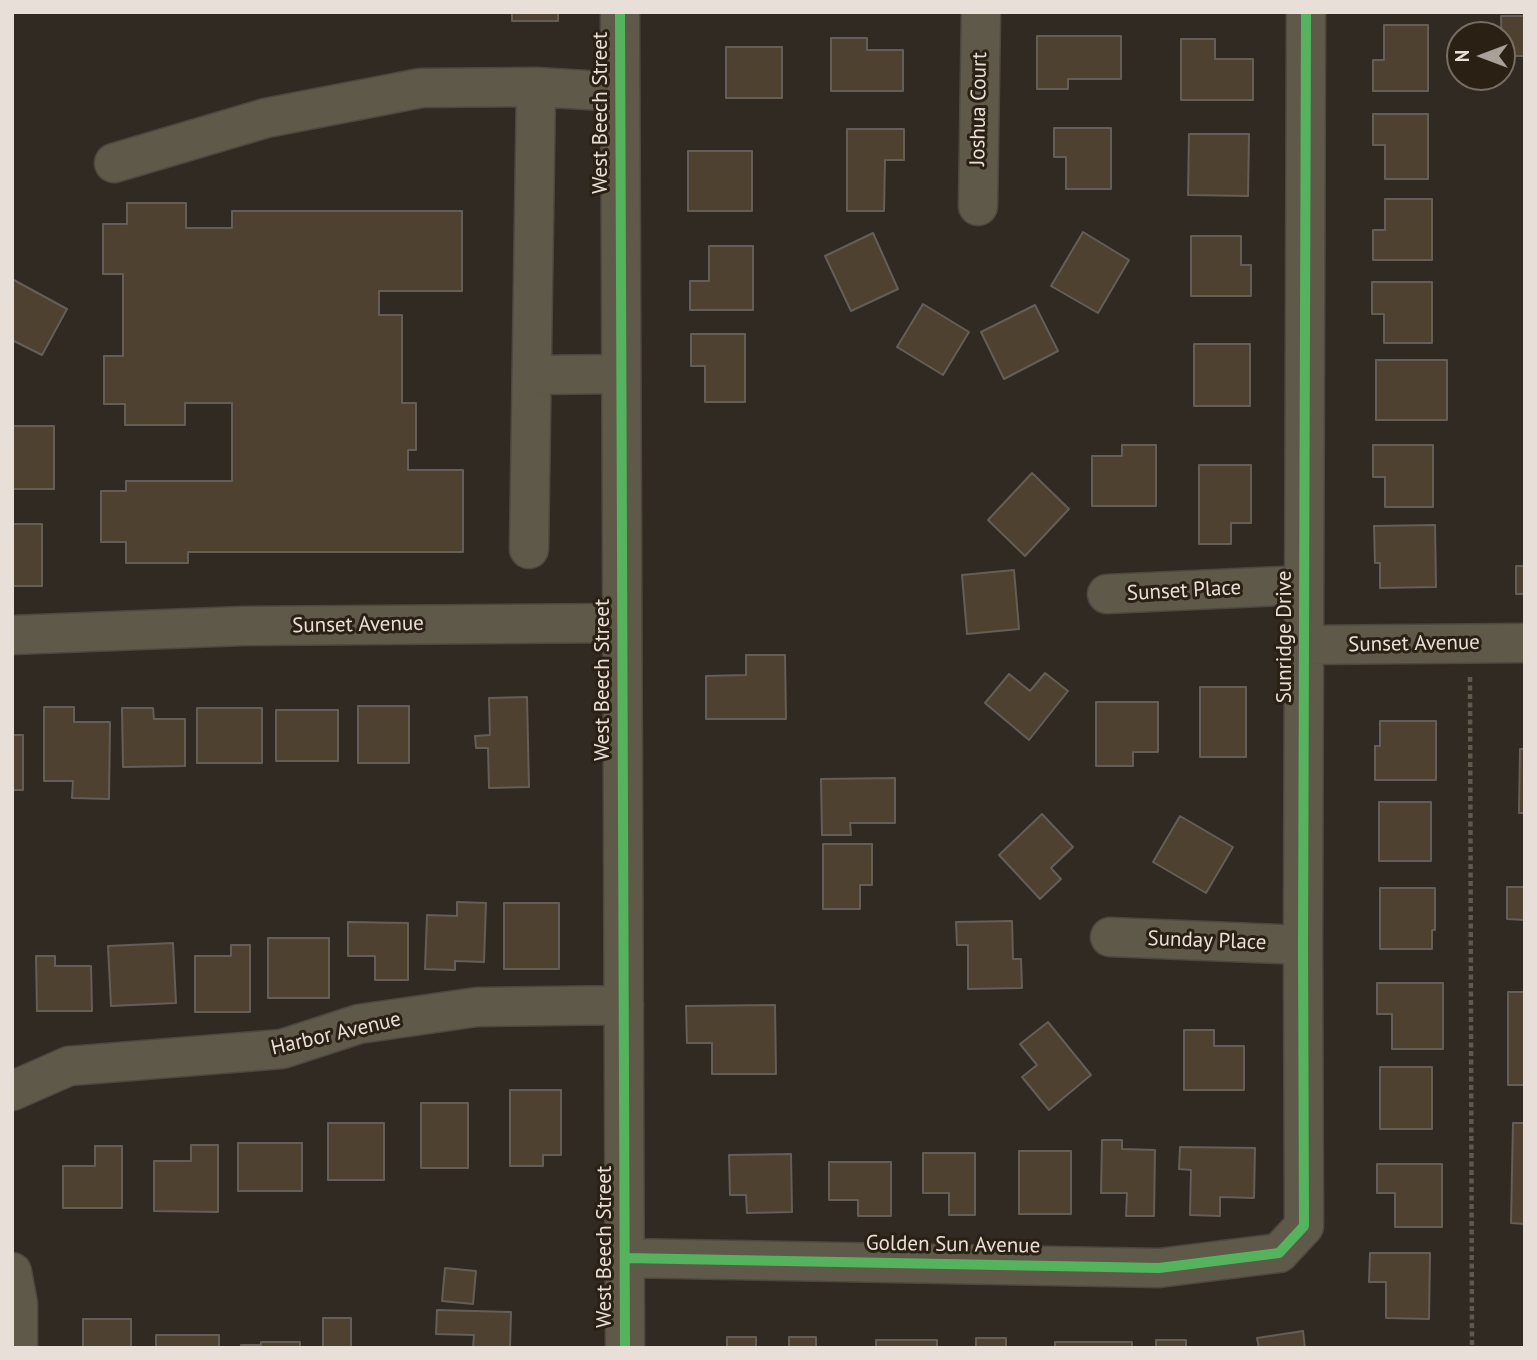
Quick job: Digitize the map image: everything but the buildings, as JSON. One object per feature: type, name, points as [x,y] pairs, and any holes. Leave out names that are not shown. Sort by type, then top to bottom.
[{"type":"street","name":"West Beech Street","points":[[620,12],[625,1348]]},
{"type":"street","name":"Joshua Court","points":[[978,206],[981,12]]},
{"type":"street","name":"Sunridge Drive","points":[[1279,1253],[1304,1226],[1306,12]]},
{"type":"street","points":[[529,550],[536,87]]},
{"type":"street","points":[[114,163],[266,118],[421,88],[536,87],[620,92]]},
{"type":"street","points":[[532,375],[621,374]]},
{"type":"street","name":"Sunset Place","points":[[1107,594],[1304,585]]},
{"type":"street","name":"Sunset Avenue","points":[[12,635],[243,626],[622,623]]},
{"type":"street","name":"Sunset Avenue","points":[[1304,645],[1525,643]]},
{"type":"street","name":"Sunday Place","points":[[1110,937],[1303,945]]},
{"type":"street","name":"Harbor Avenue","points":[[12,1091],[69,1066],[282,1049],[359,1024],[477,1007],[624,1006]]},
{"type":"street","name":"Golden Sun Avenue","points":[[625,1258],[1159,1268],[1279,1253]]},
{"type":"street","points":[[12,1272],[18,1304],[18,1348]]},
{"type":"path","points":[[1470,643],[1472,1348]]},
{"type":"cycle path","points":[[620,12],[625,1348]]},
{"type":"cycle path","points":[[625,1258],[1159,1268],[1279,1253],[1304,1226],[1306,12]]}]
